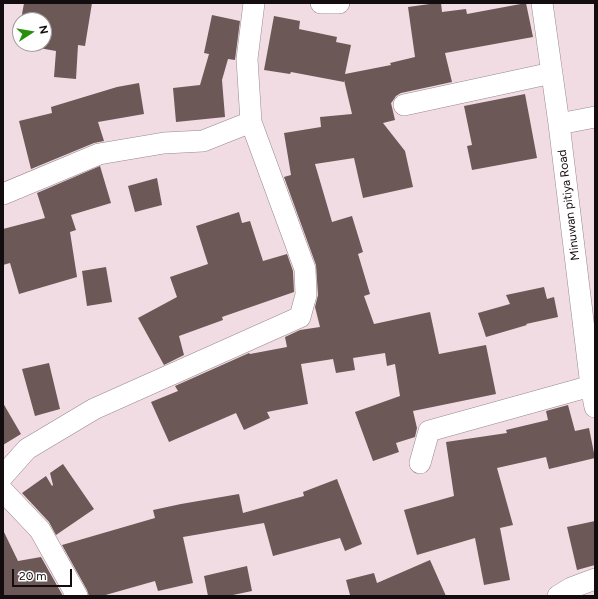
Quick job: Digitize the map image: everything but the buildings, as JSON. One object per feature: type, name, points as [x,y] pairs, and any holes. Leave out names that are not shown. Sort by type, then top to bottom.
[{"type":"street","points":[[3,476],[27,449],[94,408],[300,316],[306,295],[305,269],[251,122],[247,59],[254,3]]},
{"type":"street","points":[[321,3],[339,3]]},
{"type":"street","name":"Minuwan pitiya Road","points":[[542,3],[592,372],[595,407]]},
{"type":"street","points":[[404,105],[552,74]]},
{"type":"street","points":[[559,124],[595,117]]},
{"type":"street","points":[[3,194],[99,154],[164,143],[203,141],[251,122]]},
{"type":"street","points":[[420,463],[429,431],[592,372]]},
{"type":"street","points":[[3,491],[40,530],[77,596]]},
{"type":"street","points":[[558,596],[571,588],[595,579]]}]
